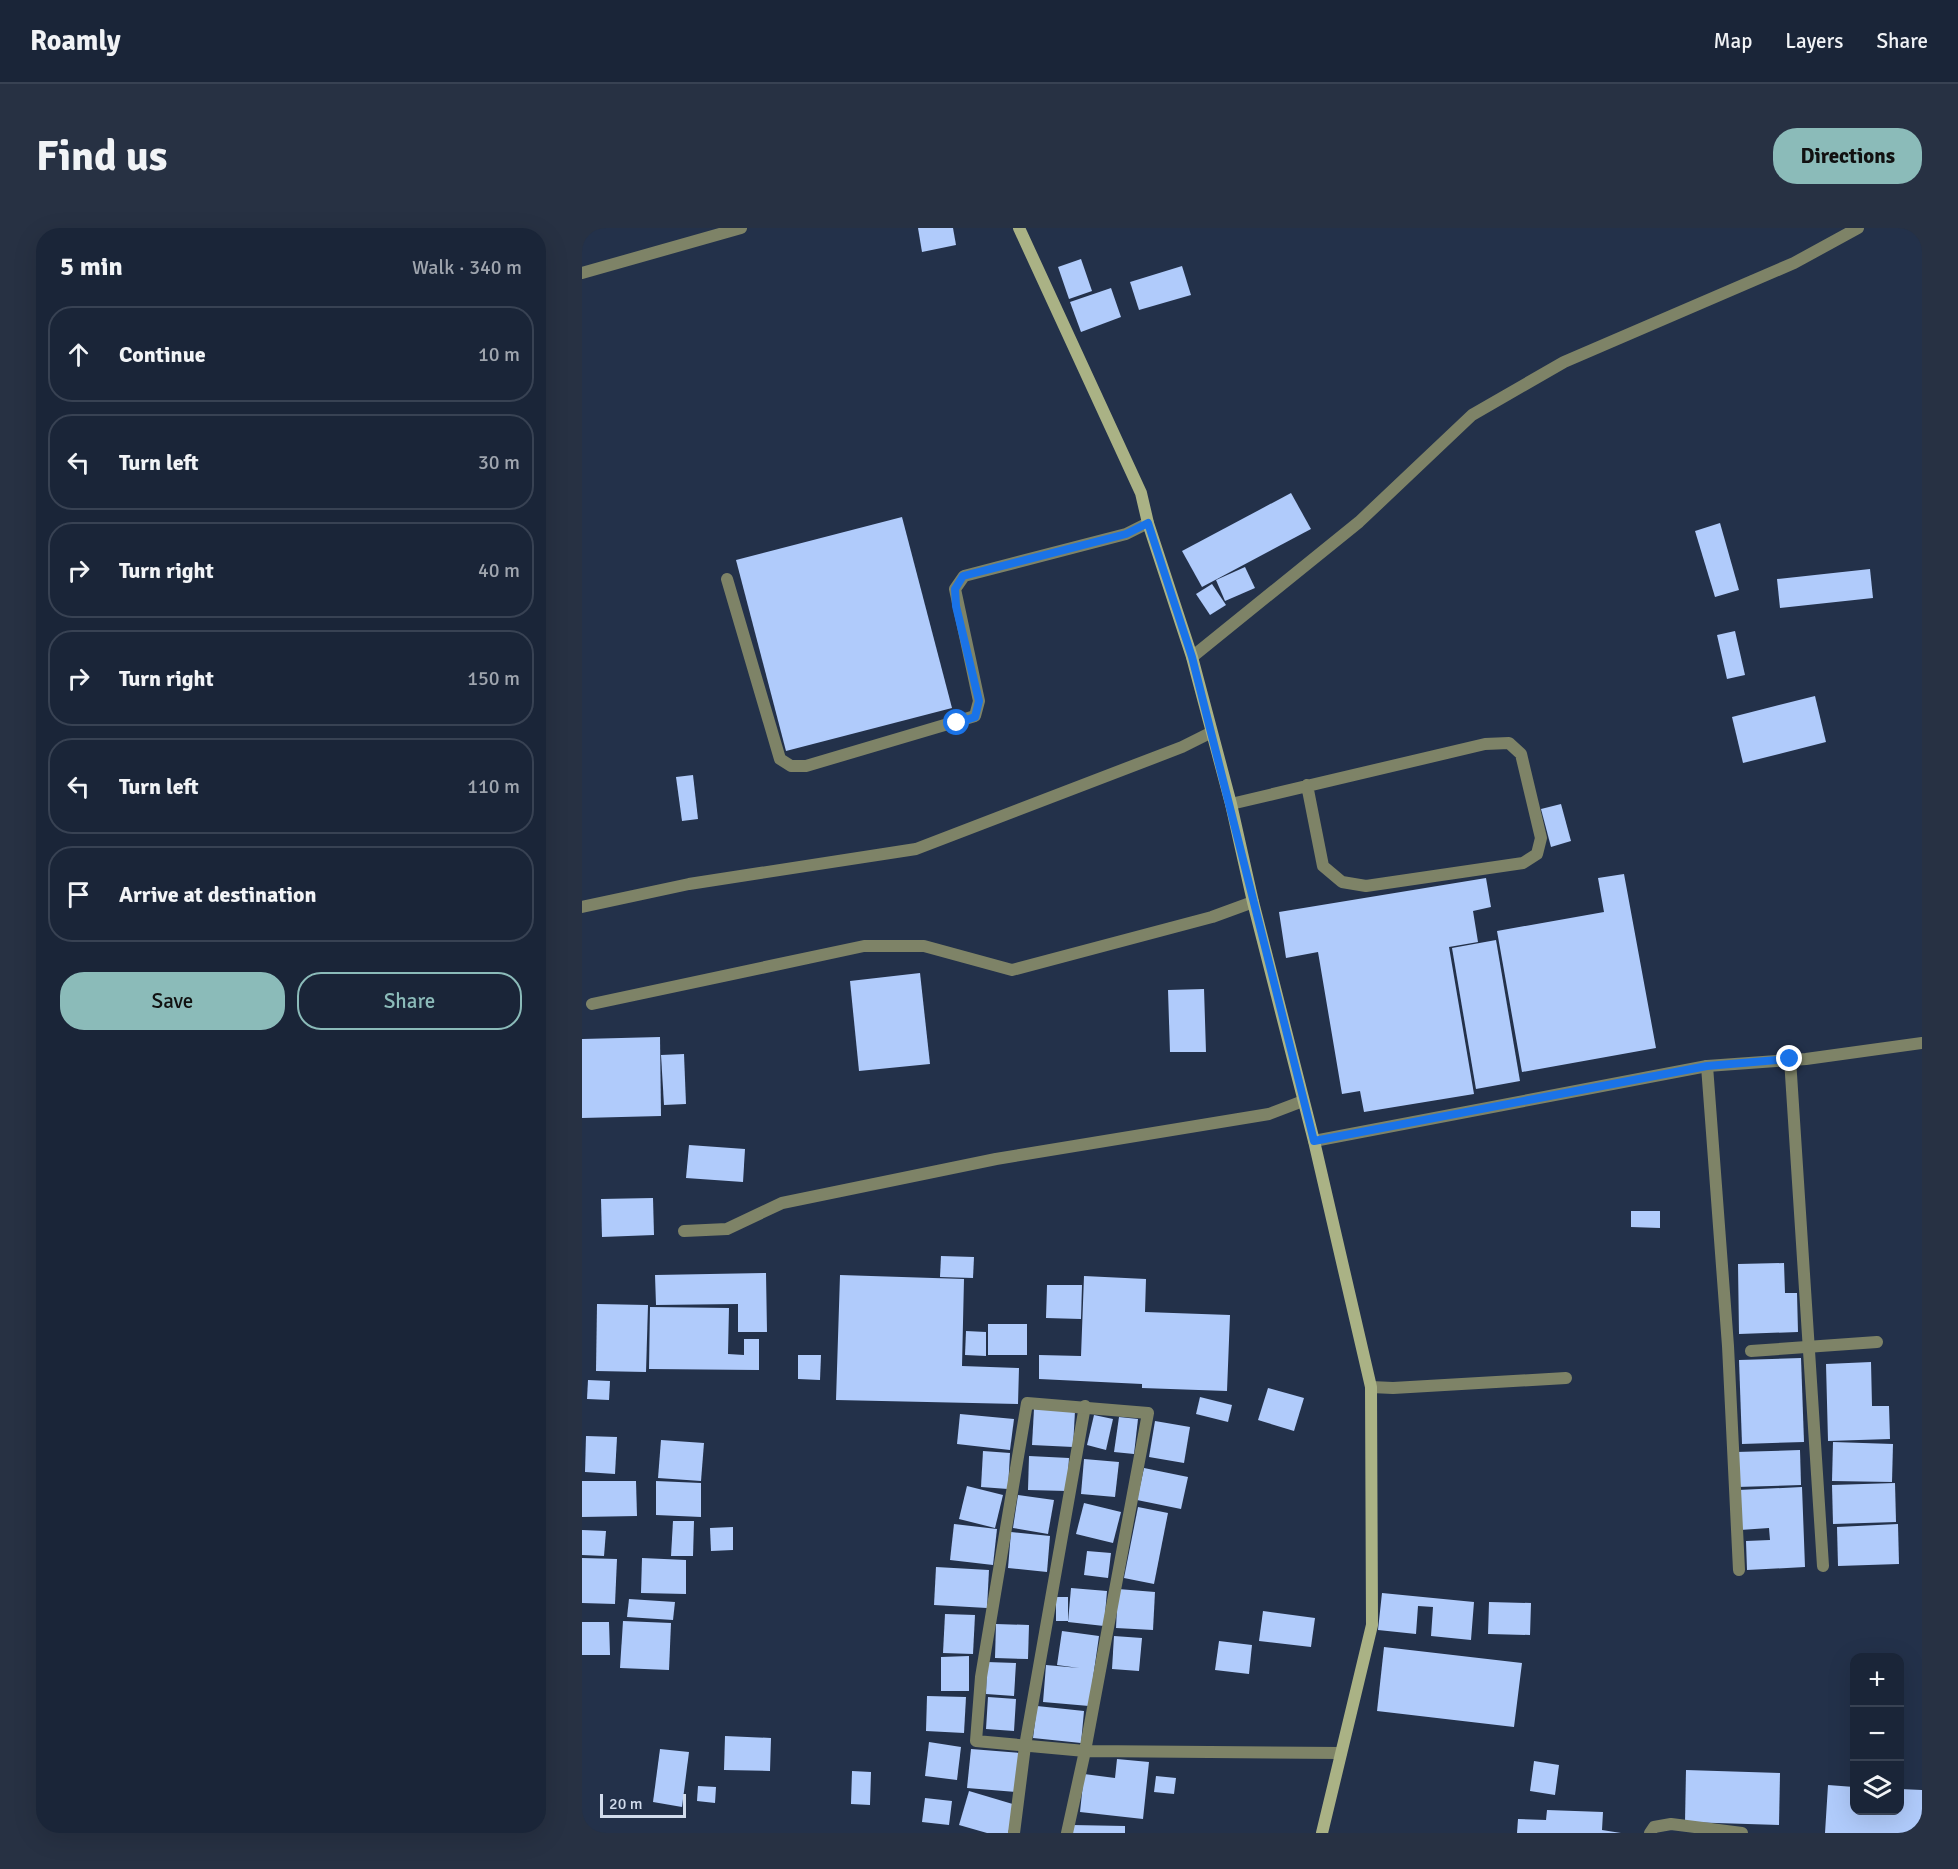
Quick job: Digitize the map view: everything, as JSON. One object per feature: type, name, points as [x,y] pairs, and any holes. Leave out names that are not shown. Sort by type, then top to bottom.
[{"type":"street","points":[[582,273],[741,228]]},
{"type":"street","points":[[1019,228],[1141,493],[1148,523],[1192,657],[1210,733],[1231,804],[1253,902],[1314,1141],[1371,1387],[1372,1625],[1322,1833]]},
{"type":"street","points":[[1192,657],[1359,522],[1472,415],[1564,362],[1794,263],[1858,228]]},
{"type":"street","points":[[727,579],[780,759],[791,766],[806,766],[975,717],[979,701],[955,589],[963,576],[1126,534],[1148,523]]},
{"type":"street","points":[[582,907],[689,885],[916,849],[1182,747],[1210,733]]},
{"type":"street","points":[[1231,804],[1307,785],[1485,744],[1509,743],[1521,754],[1541,838],[1537,854],[1523,863],[1366,886],[1342,882],[1323,866],[1307,785]]},
{"type":"street","points":[[592,1004],[864,946],[924,946],[1012,970],[1212,917],[1253,902]]},
{"type":"street","points":[[1314,1141],[1707,1066],[1790,1059],[1922,1043]]},
{"type":"street","points":[[1790,1059],[1823,1566]]},
{"type":"street","points":[[1707,1066],[1728,1346],[1739,1570]]},
{"type":"street","points":[[684,1231],[727,1228],[782,1203],[996,1159],[1269,1114],[1303,1101]]},
{"type":"street","points":[[1751,1351],[1877,1342]]},
{"type":"street","points":[[1371,1387],[1393,1388],[1566,1378]]},
{"type":"street","points":[[1067,1833],[1085,1750],[1148,1413],[1027,1403],[981,1677],[976,1741],[1085,1750],[1341,1753]]},
{"type":"street","points":[[1014,1833],[1025,1746],[1085,1407]]},
{"type":"street","points":[[1650,1833],[1654,1827],[1671,1824],[1742,1833]]},
{"type":"street","points":[[582,1830],[586,1833]]},
{"type":"building","points":[[918,228],[953,228],[956,245],[922,252]]},
{"type":"building","points":[[1081,259],[1092,291],[1069,299],[1058,267]]},
{"type":"building","points":[[1182,266],[1191,295],[1139,310],[1130,282]]},
{"type":"building","points":[[1111,288],[1121,317],[1081,332],[1070,302]]},
{"type":"building","points":[[1291,493],[1311,529],[1202,587],[1182,551]]},
{"type":"building","points":[[902,517],[952,708],[786,751],[736,560]]},
{"type":"building","points":[[1720,523],[1739,590],[1715,597],[1695,531]]},
{"type":"building","points":[[1245,567],[1255,588],[1225,601],[1216,580]]},
{"type":"building","points":[[1870,569],[1873,598],[1780,608],[1777,579]]},
{"type":"building","points":[[1212,584],[1226,605],[1210,615],[1196,594]]},
{"type":"building","points":[[1735,631],[1745,675],[1727,679],[1717,635]]},
{"type":"building","points":[[1815,696],[1826,742],[1743,763],[1732,717]]},
{"type":"building","points":[[693,775],[698,819],[682,821],[676,777]]},
{"type":"building","points":[[1561,804],[1571,841],[1551,847],[1541,809]]},
{"type":"building","points":[[1624,874],[1656,1048],[1522,1072],[1497,931],[1604,912],[1598,878]]},
{"type":"building","points":[[1486,878],[1491,907],[1473,911],[1478,942],[1449,947],[1474,1094],[1364,1112],[1360,1091],[1342,1094],[1318,952],[1286,958],[1279,912]]},
{"type":"building","points":[[1496,940],[1520,1081],[1476,1089],[1452,948]]},
{"type":"building","points":[[920,973],[930,1064],[859,1071],[850,981]]},
{"type":"building","points":[[1204,989],[1206,1052],[1170,1052],[1168,990]]},
{"type":"building","points":[[660,1037],[661,1116],[582,1118],[582,1039]]},
{"type":"building","points":[[684,1054],[686,1104],[664,1105],[661,1055]]},
{"type":"building","points":[[689,1145],[745,1149],[743,1182],[686,1178]]},
{"type":"building","points":[[653,1198],[654,1235],[602,1237],[601,1199]]},
{"type":"building","points":[[1631,1211],[1660,1211],[1660,1228],[1631,1227]]},
{"type":"building","points":[[941,1256],[974,1257],[973,1278],[940,1277]]},
{"type":"building","points":[[1784,1263],[1785,1293],[1797,1293],[1798,1332],[1739,1334],[1738,1264]]},
{"type":"building","points":[[766,1273],[767,1332],[738,1332],[738,1304],[656,1305],[655,1275]]},
{"type":"building","points":[[840,1275],[964,1279],[962,1366],[1019,1368],[1018,1404],[836,1400]]},
{"type":"building","points":[[1084,1276],[1146,1279],[1145,1312],[1230,1315],[1227,1391],[1142,1388],[1142,1384],[1039,1379],[1039,1355],[1081,1356]]},
{"type":"building","points":[[1047,1285],[1082,1285],[1081,1319],[1046,1318]]},
{"type":"building","points":[[597,1304],[648,1305],[646,1372],[596,1371]]},
{"type":"building","points":[[650,1307],[729,1308],[728,1354],[744,1355],[744,1339],[759,1339],[759,1370],[649,1369]]},
{"type":"building","points":[[988,1324],[1027,1324],[1027,1355],[988,1355]]},
{"type":"building","points":[[966,1331],[986,1332],[986,1356],[965,1355]]},
{"type":"building","points":[[798,1355],[821,1355],[820,1380],[798,1379]]},
{"type":"building","points":[[1801,1358],[1804,1442],[1742,1444],[1739,1360]]},
{"type":"building","points":[[1871,1362],[1872,1406],[1889,1406],[1890,1439],[1828,1441],[1826,1364]]},
{"type":"building","points":[[588,1380],[610,1381],[609,1400],[587,1399]]},
{"type":"building","points":[[1268,1388],[1304,1398],[1294,1431],[1258,1420]]},
{"type":"building","points":[[1200,1397],[1232,1405],[1228,1422],[1196,1414]]},
{"type":"building","points":[[1034,1409],[1075,1411],[1073,1447],[1032,1445]]},
{"type":"building","points":[[960,1414],[1014,1419],[1010,1450],[957,1444]]},
{"type":"building","points":[[1094,1415],[1113,1419],[1106,1450],[1087,1445]]},
{"type":"building","points":[[1119,1417],[1138,1419],[1134,1454],[1114,1452]]},
{"type":"building","points":[[1155,1421],[1190,1427],[1184,1463],[1149,1457]]},
{"type":"building","points":[[586,1436],[617,1437],[615,1474],[585,1472]]},
{"type":"building","points":[[661,1440],[704,1443],[701,1481],[658,1478]]},
{"type":"building","points":[[1833,1442],[1893,1444],[1892,1482],[1832,1481]]},
{"type":"building","points":[[1800,1450],[1801,1485],[1737,1487],[1736,1452]]},
{"type":"building","points":[[983,1451],[1010,1453],[1008,1489],[981,1487]]},
{"type":"building","points":[[1029,1456],[1069,1458],[1067,1491],[1028,1490]]},
{"type":"building","points":[[1084,1459],[1119,1462],[1115,1497],[1081,1494]]},
{"type":"building","points":[[1144,1468],[1188,1477],[1181,1509],[1137,1500]]},
{"type":"building","points":[[582,1481],[636,1481],[637,1516],[582,1517]]},
{"type":"building","points":[[656,1481],[701,1483],[701,1517],[656,1515]]},
{"type":"building","points":[[1895,1483],[1896,1522],[1833,1524],[1832,1485]]},
{"type":"building","points":[[967,1486],[1003,1495],[995,1528],[959,1519]]},
{"type":"building","points":[[1802,1487],[1805,1567],[1747,1570],[1746,1541],[1770,1540],[1769,1528],[1740,1530],[1738,1490]]},
{"type":"building","points":[[1018,1495],[1054,1500],[1048,1534],[1013,1528]]},
{"type":"building","points":[[1084,1503],[1121,1512],[1113,1543],[1076,1534]]},
{"type":"building","points":[[1138,1507],[1168,1513],[1154,1584],[1124,1578]]},
{"type":"building","points":[[673,1521],[694,1521],[693,1556],[671,1556]]},
{"type":"building","points":[[954,1524],[997,1529],[993,1565],[950,1560]]},
{"type":"building","points":[[1898,1524],[1899,1564],[1838,1566],[1837,1527]]},
{"type":"building","points":[[733,1527],[733,1550],[711,1551],[710,1528]]},
{"type":"building","points":[[582,1530],[606,1531],[604,1556],[582,1555]]},
{"type":"building","points":[[1011,1532],[1050,1536],[1047,1572],[1008,1568]]},
{"type":"building","points":[[1087,1551],[1111,1553],[1108,1578],[1084,1575]]},
{"type":"building","points":[[582,1558],[617,1559],[615,1604],[582,1603]]},
{"type":"building","points":[[642,1558],[686,1560],[686,1594],[641,1593]]},
{"type":"building","points":[[936,1567],[989,1570],[987,1608],[934,1605]]},
{"type":"building","points":[[1071,1588],[1107,1591],[1104,1626],[1068,1622]]},
{"type":"building","points":[[1118,1589],[1155,1592],[1153,1630],[1116,1628]]},
{"type":"building","points":[[1382,1593],[1474,1602],[1471,1640],[1431,1636],[1433,1607],[1418,1606],[1416,1634],[1378,1630]]},
{"type":"building","points":[[1056,1597],[1068,1597],[1068,1621],[1056,1621]]},
{"type":"building","points":[[629,1599],[675,1602],[673,1620],[627,1617]]},
{"type":"building","points":[[1489,1602],[1531,1603],[1530,1635],[1488,1634]]},
{"type":"building","points":[[1263,1611],[1315,1618],[1311,1647],[1259,1641]]},
{"type":"building","points":[[945,1614],[975,1615],[973,1654],[943,1653]]},
{"type":"building","points":[[623,1621],[671,1623],[669,1670],[620,1668]]},
{"type":"building","points":[[582,1622],[609,1622],[610,1655],[582,1655]]},
{"type":"building","points":[[996,1624],[1029,1625],[1028,1659],[995,1658]]},
{"type":"building","points":[[1062,1631],[1099,1636],[1089,1706],[1043,1702],[1046,1665],[1079,1668],[1057,1665]]},
{"type":"building","points":[[1114,1636],[1142,1638],[1139,1671],[1112,1669]]},
{"type":"building","points":[[1219,1641],[1252,1645],[1249,1674],[1215,1670]]},
{"type":"building","points":[[1384,1647],[1522,1663],[1514,1727],[1377,1711]]},
{"type":"building","points":[[969,1656],[969,1691],[941,1691],[941,1657]]},
{"type":"building","points":[[987,1662],[1016,1663],[1014,1696],[986,1694]]},
{"type":"building","points":[[927,1696],[966,1697],[964,1733],[926,1731]]},
{"type":"building","points":[[988,1697],[1016,1699],[1014,1731],[986,1729]]},
{"type":"building","points":[[1037,1706],[1084,1711],[1081,1743],[1033,1738]]},
{"type":"building","points":[[725,1736],[771,1738],[770,1771],[724,1770]]},
{"type":"building","points":[[929,1742],[961,1747],[957,1780],[925,1776]]},
{"type":"building","points":[[660,1749],[689,1752],[682,1807],[653,1802]]},
{"type":"building","points":[[971,1749],[1020,1753],[1016,1792],[967,1788]]},
{"type":"building","points":[[1117,1759],[1149,1762],[1143,1819],[1080,1812],[1084,1774],[1115,1778]]},
{"type":"building","points":[[1534,1761],[1559,1765],[1555,1795],[1530,1791]]},
{"type":"building","points":[[1686,1770],[1780,1773],[1779,1825],[1685,1822]]},
{"type":"building","points":[[852,1771],[871,1772],[870,1805],[851,1804]]},
{"type":"building","points":[[1156,1776],[1176,1778],[1174,1794],[1154,1792]]},
{"type":"building","points":[[1828,1785],[1850,1787],[1850,1815],[1904,1815],[1904,1789],[1922,1790],[1922,1833],[1825,1833]]},
{"type":"building","points":[[698,1786],[716,1787],[715,1803],[697,1801]]},
{"type":"building","points":[[969,1791],[1016,1805],[1008,1833],[987,1833],[959,1825]]},
{"type":"building","points":[[925,1798],[952,1801],[949,1825],[922,1822]]},
{"type":"building","points":[[1547,1810],[1603,1812],[1602,1830],[1621,1833],[1517,1833],[1518,1819],[1546,1820]]},
{"type":"building","points":[[1072,1825],[1125,1826],[1125,1833],[1072,1833]]},
{"type":"route","points":[[957,723],[975,717],[979,701],[956,606],[955,589],[963,576],[978,570],[1126,534],[1148,523],[1192,657],[1210,733],[1231,804],[1253,902],[1314,1141],[1707,1066],[1790,1059]]}]
